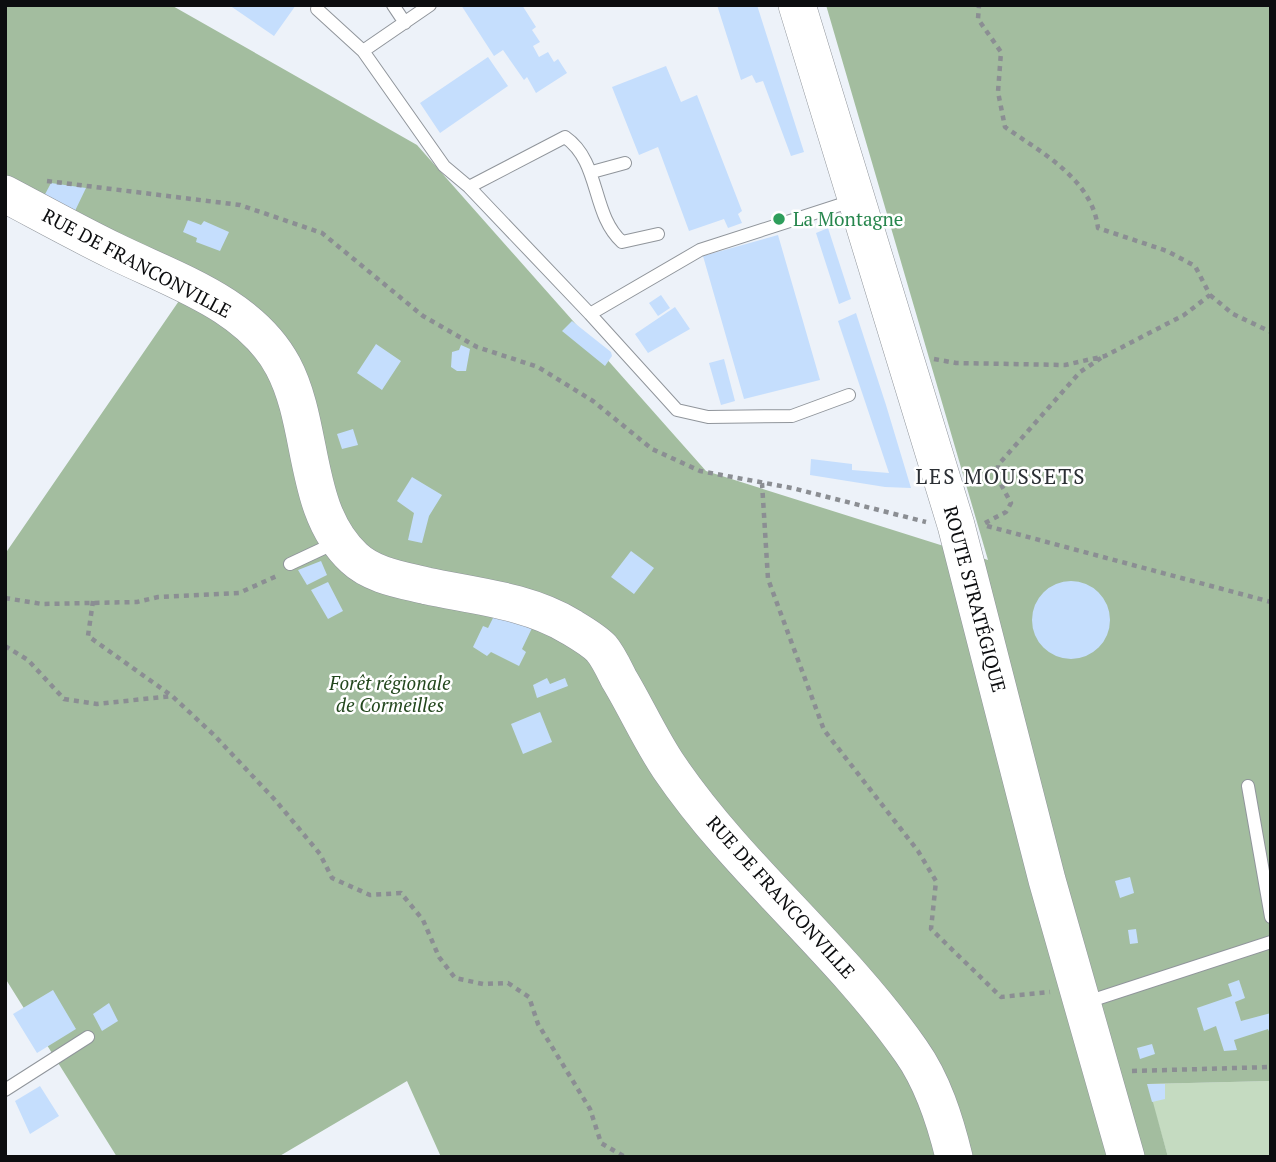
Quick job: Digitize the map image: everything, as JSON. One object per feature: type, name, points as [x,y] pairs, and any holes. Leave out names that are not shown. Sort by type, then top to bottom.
[{"type":"street","name":"ROUTE STRATÉGIQUE","points":[[797,5],[906,361],[967,525],[1071,997],[1103,1072],[1126,1157]]},
{"type":"street","name":"RUE DE FRANCONVILLE","points":[[21,187],[226,307],[259,332],[283,365],[297,400],[322,508],[337,542],[358,562],[377,572],[530,608],[570,626],[601,649],[668,765],[765,885],[803,922],[912,1053],[946,1122],[954,1157]]},
{"type":"lane","points":[[393,5],[405,23]]},
{"type":"lane","points":[[363,51],[430,5]]},
{"type":"lane","points":[[317,9],[363,51],[444,166],[469,187],[677,410],[708,417],[792,416],[849,395]]},
{"type":"lane","points":[[469,187],[565,137],[574,144],[592,172],[602,212],[617,237],[622,242],[658,234]]},
{"type":"lane","points":[[592,172],[625,163]]},
{"type":"lane","points":[[590,314],[700,250],[856,200]]},
{"type":"lane","points":[[290,564],[337,542]]},
{"type":"lane","points":[[1248,786],[1271,917]]},
{"type":"lane","points":[[1071,997],[1271,942]]},
{"type":"lane","points":[[5,1090],[88,1037]]},
{"type":"path","points":[[979,5],[978,19],[1001,52],[998,92],[1005,127],[1074,178],[1095,208],[1098,228],[1167,251],[1195,266],[1210,295],[1233,314],[1271,332]]},
{"type":"path","points":[[21,187],[240,205],[322,233],[423,316],[477,347],[538,367],[593,401],[652,449],[699,471],[793,488],[928,523],[989,526],[1271,602]]},
{"type":"path","points":[[971,485],[998,465],[1080,372],[1184,315],[1210,295]]},
{"type":"path","points":[[906,361],[921,358],[956,363],[1065,365],[1105,356]]},
{"type":"path","points":[[967,525],[1006,512],[1011,503],[998,479],[998,465]]},
{"type":"path","points":[[762,483],[768,579],[824,730],[918,851],[936,881],[930,929],[1001,997],[1071,997]]},
{"type":"path","points":[[5,598],[43,604],[137,602],[158,597],[239,593],[275,578],[290,564]]},
{"type":"path","points":[[93,601],[89,636],[172,696],[255,776],[320,854],[332,878],[370,895],[401,893],[423,920],[439,957],[454,978],[483,984],[508,983],[529,997],[538,1024],[590,1110],[601,1143],[625,1157]]},
{"type":"path","points":[[5,646],[28,660],[64,699],[97,705],[172,696]]},
{"type":"path","points":[[1103,1072],[1271,1067]]},
{"type":"green space","name":"Forêt régionale de Cormeilles","points":[[6,5],[171,5],[417,145],[706,471],[988,560],[826,5],[1271,5],[1271,1081],[1148,1084],[1168,1157],[441,1157],[407,1081],[278,1157],[117,1157],[5,978],[5,554],[183,295],[5,208]]},
{"type":"green space","points":[[1271,1081],[1271,1157],[1168,1157],[1147,1084]]},
{"type":"building","points":[[229,5],[296,5],[274,36]]},
{"type":"building","points":[[461,5],[522,5],[536,27],[532,30],[540,42],[533,46],[539,57],[548,52],[554,62],[558,59],[567,73],[536,93],[527,77],[524,80],[503,50],[494,56]]},
{"type":"building","points":[[717,5],[757,5],[804,152],[791,156],[763,81],[756,83],[752,75],[741,80]]},
{"type":"building","points":[[488,57],[508,86],[440,133],[420,103]]},
{"type":"building","points":[[666,66],[681,102],[697,95],[742,211],[738,214],[742,223],[728,228],[724,219],[689,231],[658,147],[639,155],[612,87]]},
{"type":"building","points":[[51,183],[86,188],[74,213],[43,198]]},
{"type":"building","points":[[188,220],[201,225],[204,221],[229,232],[220,251],[196,242],[197,238],[183,232]]},
{"type":"building","points":[[828,228],[851,299],[839,304],[816,233]]},
{"type":"building","points":[[778,235],[820,380],[744,399],[703,256]]},
{"type":"building","points":[[661,295],[670,308],[658,316],[649,303]]},
{"type":"building","points":[[675,307],[690,329],[648,353],[635,334]]},
{"type":"building","points":[[856,313],[911,488],[885,487],[810,475],[811,459],[852,464],[852,470],[889,473],[838,321]]},
{"type":"building","points":[[572,321],[611,352],[612,356],[605,366],[562,331]]},
{"type":"building","points":[[376,344],[401,361],[382,390],[357,373]]},
{"type":"building","points":[[461,345],[470,349],[466,371],[457,371],[451,367],[452,352],[459,350]]},
{"type":"building","points":[[724,359],[735,401],[721,405],[709,363]]},
{"type":"building","points":[[353,429],[358,445],[342,449],[337,434]]},
{"type":"building","points":[[412,477],[442,495],[429,516],[422,543],[408,540],[414,513],[397,501]]},
{"type":"building","points":[[631,551],[654,568],[634,594],[611,577]]},
{"type":"building","points":[[321,561],[327,575],[307,585],[298,570]]},
{"type":"building","points":[[1071,581],[1086,584],[1099,592],[1107,605],[1110,620],[1107,635],[1099,648],[1086,656],[1071,659],[1056,656],[1043,648],[1035,635],[1032,620],[1035,605],[1043,592],[1056,584]]},
{"type":"building","points":[[328,582],[343,611],[328,619],[311,590]]},
{"type":"building","points":[[494,616],[533,626],[522,649],[526,652],[519,666],[491,652],[487,656],[473,647],[483,626],[488,628]]},
{"type":"building","points":[[547,678],[550,684],[565,678],[568,686],[537,698],[533,685]]},
{"type":"building","points":[[540,712],[552,742],[523,754],[511,724]]},
{"type":"building","points":[[1130,877],[1134,893],[1120,898],[1115,881]]},
{"type":"building","points":[[1136,929],[1138,943],[1130,944],[1128,930]]},
{"type":"building","points":[[1239,980],[1245,998],[1235,1002],[1241,1021],[1271,1013],[1271,1036],[1268,1029],[1234,1040],[1237,1050],[1224,1051],[1216,1026],[1204,1031],[1197,1008],[1232,996],[1228,984]]},
{"type":"building","points":[[53,990],[76,1029],[37,1053],[13,1014]]},
{"type":"building","points":[[109,1003],[118,1021],[102,1031],[93,1014]]},
{"type":"building","points":[[1152,1044],[1155,1054],[1140,1059],[1137,1048]]},
{"type":"building","points":[[1147,1084],[1165,1084],[1165,1099],[1152,1102]]},
{"type":"building","points":[[40,1086],[59,1116],[30,1134],[15,1101]]},
{"type":"place","name":"La Montagne","points":[[779,219]]},
{"type":"district","name":"LES MOUSSETS","points":[[1001,477]]}]
